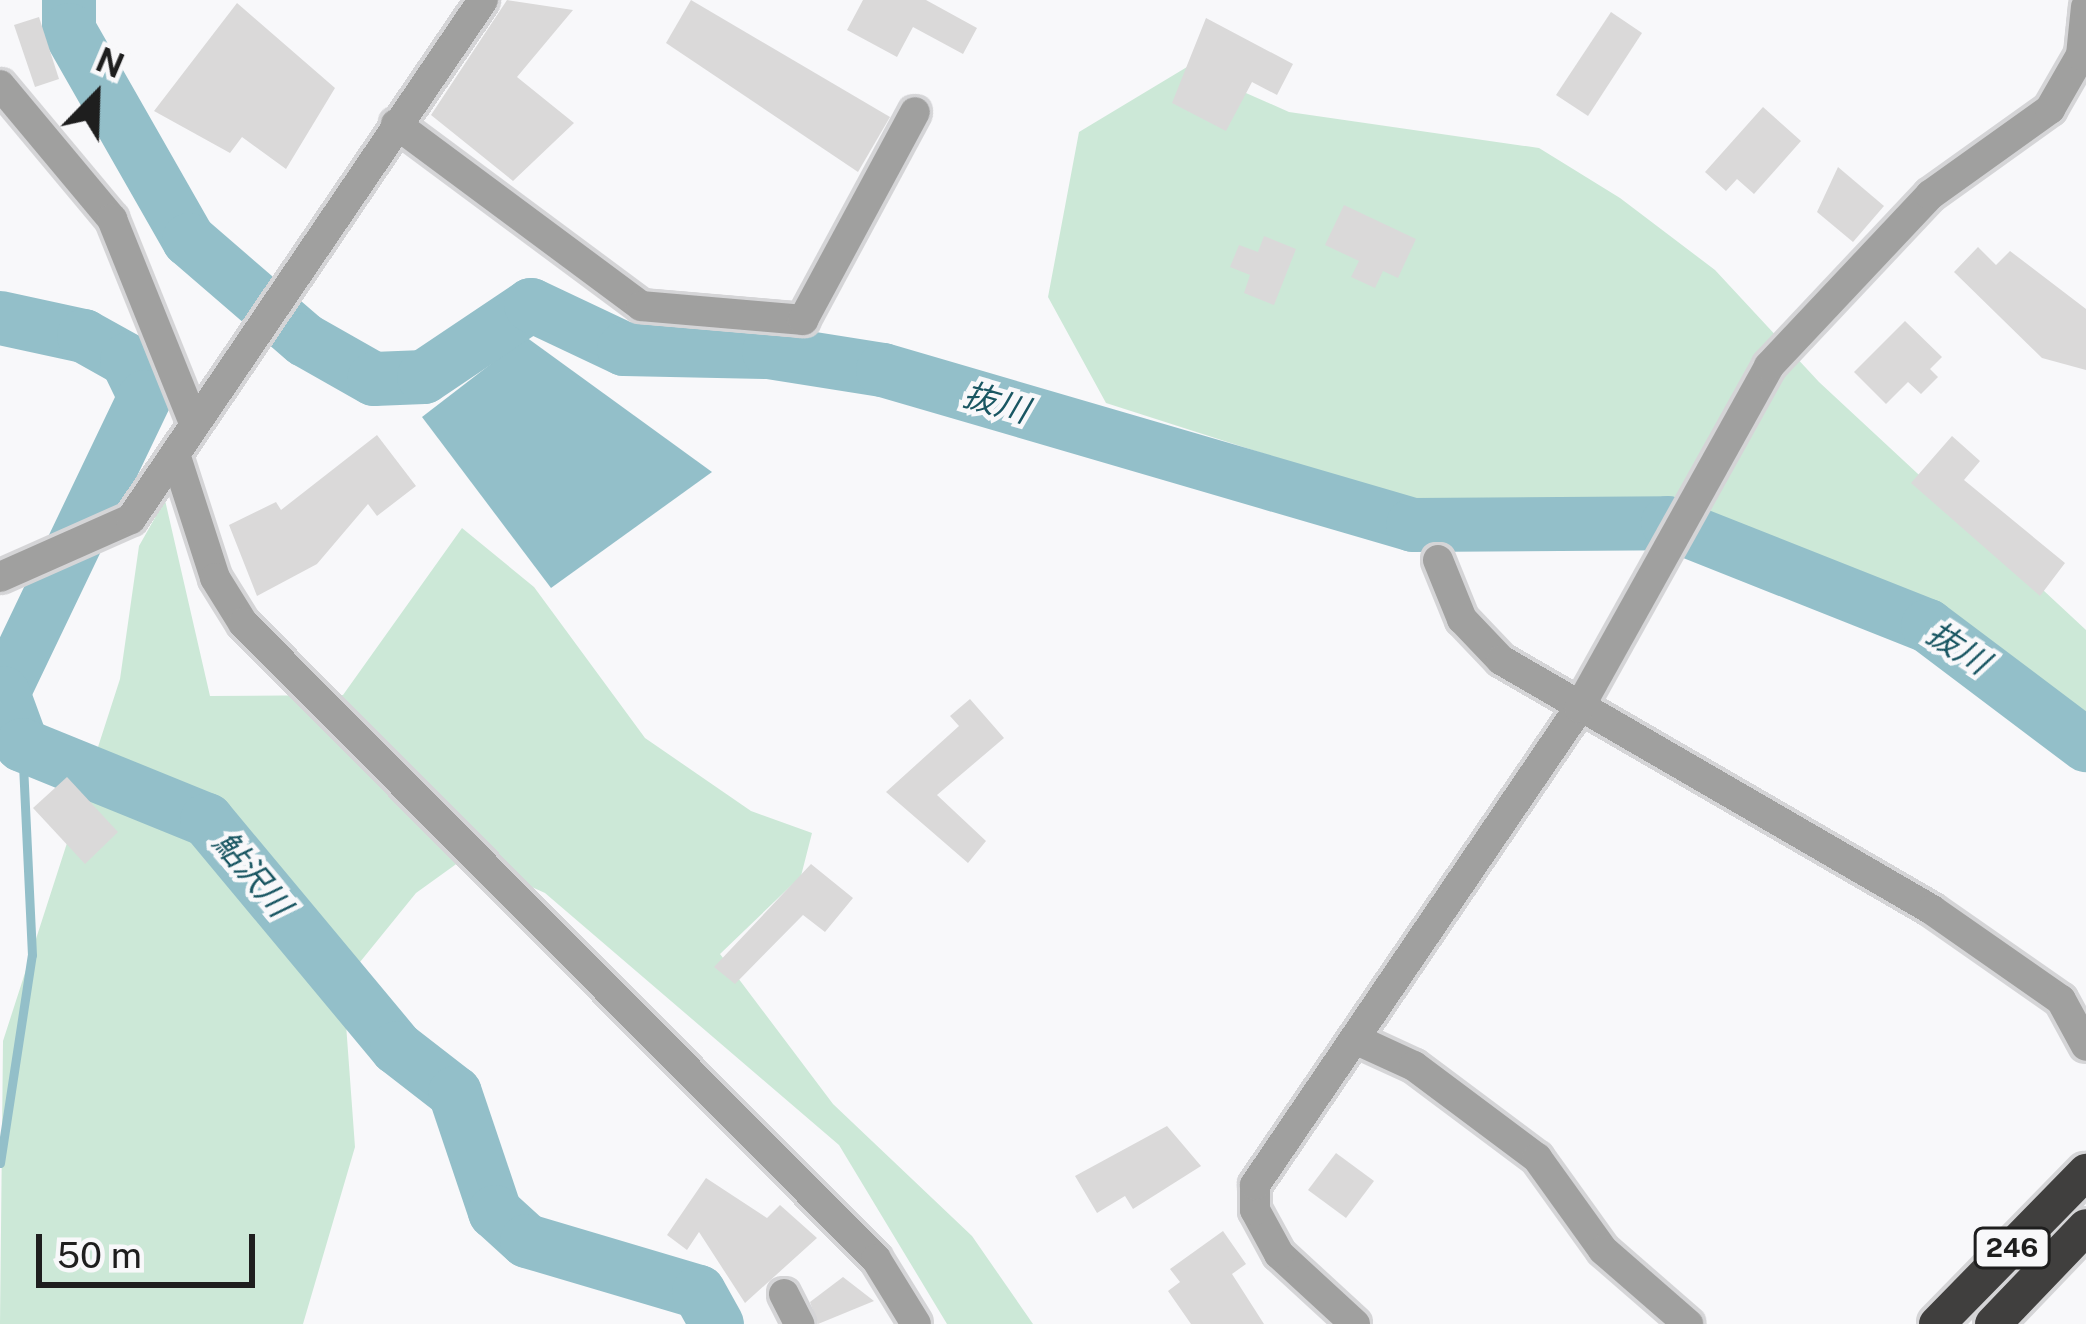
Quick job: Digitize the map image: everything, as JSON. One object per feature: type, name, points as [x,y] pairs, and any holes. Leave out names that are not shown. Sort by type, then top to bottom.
[{"type":"highway","name":"246","points":[[1937,1324],[2086,1172]]},
{"type":"highway","name":"246","points":[[1993,1324],[2086,1227]]},
{"type":"street","points":[[8,574],[91,545],[131,519],[177,460],[191,416],[483,0]]},
{"type":"street","points":[[1355,1324],[1279,1254],[1255,1210],[1255,1185],[1579,708],[1683,506],[1769,366],[1930,195],[2050,110],[2080,55],[2086,7]]},
{"type":"street","points":[[0,85],[112,219],[191,416]]},
{"type":"street","points":[[396,124],[641,306],[802,320],[915,112]]},
{"type":"street","points":[[177,460],[214,578],[243,623],[876,1259],[916,1324]]},
{"type":"street","points":[[1438,560],[1462,619],[1488,646],[1579,708],[1932,910],[2061,1000],[2086,1046]]},
{"type":"street","points":[[1355,1039],[1414,1066],[1538,1158],[1603,1250],[1688,1324]]},
{"type":"street","points":[[784,1294],[799,1324]]},
{"type":"green space","points":[[1187,67],[1289,112],[1539,148],[1620,198],[1715,270],[1819,382],[2086,630],[2086,730],[1893,589],[1452,514],[1106,403],[1048,297],[1079,132]]},
{"type":"green space","points":[[165,500],[210,696],[343,695],[462,528],[534,587],[645,738],[751,811],[812,833],[801,876],[720,954],[833,1104],[972,1236],[1033,1324],[947,1324],[839,1145],[545,893],[466,857],[416,893],[343,983],[355,1147],[303,1324],[0,1324],[3,1041],[120,679],[139,546]]},
{"type":"water","points":[[526,337],[712,472],[551,588],[422,417]]},
{"type":"building","points":[[507,0],[573,10],[517,77],[574,123],[513,181],[431,115]]},
{"type":"building","points":[[691,0],[890,117],[858,172],[666,43]]},
{"type":"building","points":[[863,0],[926,0],[977,28],[963,54],[913,27],[897,57],[847,30]]},
{"type":"building","points":[[237,3],[335,88],[286,169],[242,137],[230,153],[154,111]]},
{"type":"building","points":[[1611,12],[1642,33],[1588,116],[1556,95]]},
{"type":"building","points":[[39,17],[59,79],[35,87],[14,25]]},
{"type":"building","points":[[1206,18],[1293,64],[1277,95],[1252,82],[1226,131],[1172,103]]},
{"type":"building","points":[[1763,107],[1801,141],[1754,194],[1737,179],[1726,191],[1705,172]]},
{"type":"building","points":[[1838,167],[1884,206],[1853,242],[1817,212]]},
{"type":"building","points":[[1344,205],[1416,239],[1398,278],[1383,271],[1375,288],[1351,277],[1359,261],[1325,245]]},
{"type":"building","points":[[1264,236],[1296,249],[1274,305],[1244,293],[1250,275],[1230,267],[1239,245],[1258,252]]},
{"type":"building","points":[[1978,247],[1996,265],[2010,251],[2086,309],[2086,370],[2042,358],[1954,272]]},
{"type":"building","points":[[1905,321],[1942,357],[1930,369],[1938,377],[1921,394],[1908,382],[1886,404],[1854,372]]},
{"type":"building","points":[[377,435],[416,486],[377,516],[368,504],[317,564],[257,596],[229,525],[276,502],[281,510]]},
{"type":"building","points":[[1952,436],[1980,461],[1964,480],[2065,563],[2040,596],[1911,483]]},
{"type":"building","points":[[970,699],[1004,738],[937,795],[986,841],[968,863],[886,792],[959,726],[950,716]]},
{"type":"building","points":[[67,777],[118,832],[85,864],[33,808]]},
{"type":"building","points":[[811,864],[853,898],[825,932],[803,915],[735,984],[714,967]]},
{"type":"building","points":[[1167,1126],[1201,1166],[1133,1209],[1125,1196],[1097,1213],[1075,1176]]},
{"type":"building","points":[[1336,1153],[1374,1181],[1346,1218],[1308,1190]]},
{"type":"building","points":[[706,1178],[767,1218],[780,1205],[817,1238],[745,1303],[699,1232],[687,1250],[667,1235]]},
{"type":"building","points":[[1223,1231],[1246,1264],[1232,1274],[1264,1324],[1191,1324],[1168,1291],[1180,1282],[1170,1269]]},
{"type":"building","points":[[843,1277],[874,1301],[818,1324],[810,1302]]},
{"type":"waterway","name":"抜川","points":[[69,0],[69,30],[189,240],[305,340],[374,379],[424,377],[531,305],[624,349],[769,352],[883,370],[1413,525],[1668,523],[1928,626],[2086,745]]},
{"type":"waterway","name":"鮎沢川","points":[[0,318],[84,336],[127,360],[145,397],[3,693],[22,745],[207,820],[397,1048],[455,1093],[495,1212],[527,1241],[699,1292],[717,1324]]},
{"type":"waterway","points":[[0,1163],[32,955],[22,745]]}]
